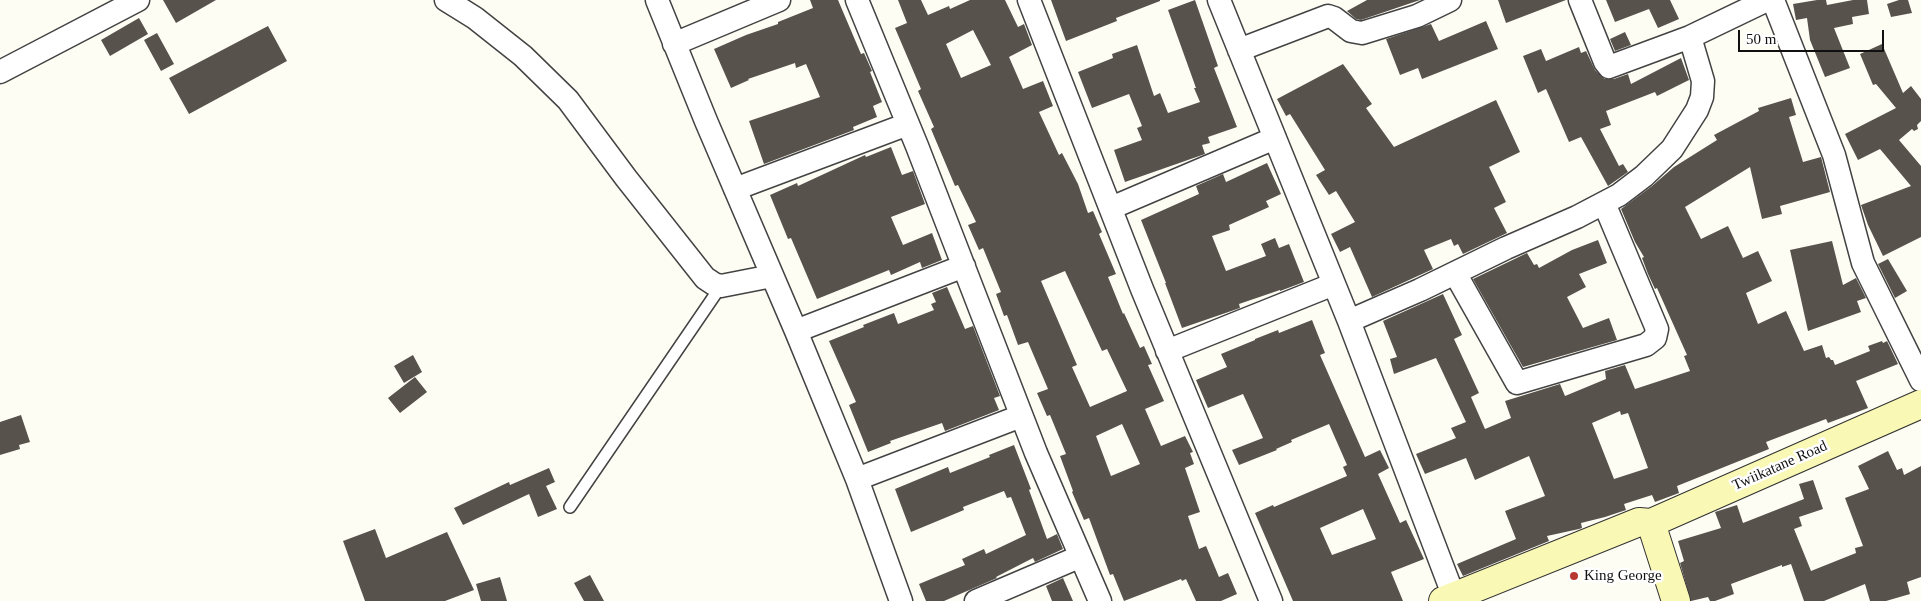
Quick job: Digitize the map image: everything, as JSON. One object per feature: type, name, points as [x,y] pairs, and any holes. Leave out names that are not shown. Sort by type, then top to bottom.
[{"type":"street","points":[[0,72],[138,0]]},
{"type":"street","points":[[446,0],[475,18],[523,56],[568,100],[626,178],[706,278],[714,284],[721,286],[772,276]]},
{"type":"street","points":[[657,0],[857,479],[901,601]]},
{"type":"street","points":[[674,44],[779,0]]},
{"type":"street","points":[[857,0],[964,266],[1021,416],[1079,557],[1100,601]]},
{"type":"street","points":[[1029,0],[1167,351],[1271,601]]},
{"type":"street","points":[[1219,0],[1349,321],[1448,599]]},
{"type":"street","points":[[1239,50],[1328,16],[1334,18],[1351,31],[1358,33],[1417,16],[1450,0]]},
{"type":"street","points":[[1580,0],[1605,62],[1609,67],[1690,37],[1767,0]]},
{"type":"street","points":[[1773,0],[1834,155],[1862,263],[1921,380]]},
{"type":"street","points":[[1349,321],[1604,203],[1619,195],[1644,176],[1672,149],[1697,110],[1702,97],[1703,81],[1690,37]]},
{"type":"street","points":[[735,189],[908,124]]},
{"type":"street","points":[[1110,208],[1275,138]]},
{"type":"street","points":[[1455,273],[1517,383],[1646,345],[1656,338],[1657,329],[1604,203]]},
{"type":"street","points":[[796,331],[964,266]]},
{"type":"street","points":[[1167,351],[1334,284]]},
{"type":"street","name":"Twiikatane Road","points":[[1448,599],[1645,522],[1921,404]]},
{"type":"street","points":[[857,479],[1021,416]]},
{"type":"street","points":[[1645,522],[1676,601]]},
{"type":"street","points":[[976,601],[1079,557]]},
{"type":"lane","points":[[570,507],[721,286]]},
{"type":"building","points":[[163,0],[216,0],[176,23]]},
{"type":"building","points":[[810,0],[838,0],[861,54],[864,53],[872,71],[870,72],[882,102],[873,106],[877,117],[853,127],[854,130],[764,164],[749,121],[820,97],[806,64],[796,68],[795,63],[748,79],[731,88],[714,49],[813,8]]},
{"type":"building","points":[[898,0],[921,0],[928,15],[949,6],[950,9],[970,0],[1005,0],[1018,27],[1024,24],[1032,45],[1009,57],[1023,89],[1043,81],[1053,106],[1039,112],[1059,155],[1062,153],[1078,184],[1088,213],[1093,211],[1102,232],[1099,234],[1116,274],[1108,277],[1123,314],[1140,348],[1144,346],[1152,364],[1148,365],[1164,401],[1145,409],[1161,446],[1185,436],[1193,452],[1190,453],[1194,464],[1185,468],[1200,512],[1188,516],[1199,549],[1206,546],[1219,577],[1228,573],[1237,594],[1221,601],[1196,601],[1186,579],[1182,581],[1181,579],[1124,601],[1113,574],[1110,575],[1089,518],[1084,520],[1072,492],[1060,456],[1066,454],[1050,415],[1047,416],[1037,393],[1048,389],[1028,342],[1018,345],[1007,315],[1004,316],[996,294],[1001,292],[983,248],[979,250],[968,225],[976,222],[958,185],[955,186],[931,129],[934,127],[918,91],[921,89],[895,28],[907,23]],"holes":[[[973,30],[991,65],[961,78],[946,44]],[[1065,271],[1102,351],[1107,349],[1127,391],[1090,407],[1072,367],[1077,365],[1041,281]],[[1122,424],[1140,464],[1111,476],[1096,436]]]},
{"type":"building","points":[[1051,0],[1160,1],[1116,18],[1117,21],[1066,41]]},
{"type":"building","points":[[1195,0],[1218,66],[1214,68],[1237,127],[1208,137],[1210,143],[1202,145],[1205,154],[1125,182],[1114,150],[1142,140],[1137,128],[1142,126],[1129,94],[1092,108],[1078,72],[1113,58],[1112,54],[1137,45],[1154,96],[1160,93],[1168,113],[1200,102],[1168,10]]},
{"type":"building","points":[[1367,0],[1420,0],[1361,20],[1356,19],[1347,11]]},
{"type":"building","points":[[1498,0],[1566,0],[1506,23]]},
{"type":"building","points":[[1606,0],[1670,0],[1679,19],[1658,28],[1649,9],[1615,22]]},
{"type":"building","points":[[1826,0],[1827,5],[1853,0],[1867,0],[1869,14],[1852,17],[1853,24],[1834,28],[1850,68],[1825,77],[1810,40],[1807,18],[1796,20],[1793,4]]},
{"type":"building","points":[[1899,0],[1908,0],[1912,13],[1891,17],[1887,4]]},
{"type":"building","points":[[139,18],[148,34],[110,56],[101,40]]},
{"type":"building","points":[[1486,21],[1498,49],[1422,79],[1418,68],[1400,75],[1386,39],[1431,24],[1439,41]]},
{"type":"building","points":[[268,26],[287,61],[189,114],[169,78]]},
{"type":"building","points":[[1625,32],[1631,45],[1615,51],[1610,39]]},
{"type":"building","points":[[157,33],[174,64],[161,71],[144,40]]},
{"type":"building","points":[[1882,44],[1903,93],[1911,86],[1921,99],[1921,121],[1917,125],[1918,129],[1914,131],[1912,129],[1899,140],[1921,166],[1921,237],[1883,256],[1861,205],[1911,186],[1880,149],[1858,160],[1845,134],[1896,108],[1876,84],[1873,85],[1860,54]]},
{"type":"building","points":[[1579,47],[1581,53],[1586,51],[1595,70],[1605,79],[1614,79],[1628,74],[1631,84],[1681,58],[1689,80],[1657,96],[1655,92],[1606,111],[1611,125],[1600,129],[1619,166],[1623,164],[1628,172],[1608,186],[1581,137],[1569,142],[1546,89],[1538,93],[1523,56],[1541,49],[1546,61]]},
{"type":"building","points":[[1343,64],[1372,104],[1366,108],[1394,147],[1496,100],[1520,152],[1489,167],[1506,202],[1494,208],[1507,233],[1463,254],[1458,244],[1454,246],[1451,239],[1424,250],[1433,269],[1372,297],[1350,247],[1340,252],[1331,234],[1355,222],[1336,191],[1329,195],[1316,175],[1325,170],[1290,114],[1286,116],[1277,99]]},
{"type":"building","points":[[1791,98],[1796,115],[1789,117],[1803,162],[1821,157],[1830,192],[1780,206],[1782,214],[1762,219],[1750,167],[1685,207],[1701,239],[1728,226],[1743,258],[1758,251],[1772,281],[1746,293],[1758,324],[1786,311],[1804,351],[1822,345],[1826,358],[1829,357],[1833,360],[1835,365],[1870,351],[1868,346],[1887,341],[1898,364],[1856,381],[1868,408],[1828,423],[1826,419],[1766,442],[1769,449],[1677,486],[1679,493],[1655,502],[1652,495],[1624,504],[1626,510],[1581,523],[1582,528],[1579,529],[1547,536],[1549,541],[1463,576],[1457,564],[1516,539],[1505,511],[1545,496],[1529,456],[1475,480],[1466,458],[1425,474],[1416,454],[1456,438],[1451,428],[1466,422],[1436,358],[1394,374],[1390,359],[1397,357],[1383,321],[1443,294],[1462,335],[1454,339],[1479,393],[1471,397],[1485,429],[1511,418],[1505,401],[1560,384],[1565,396],[1606,379],[1605,371],[1625,365],[1635,389],[1690,371],[1684,356],[1687,355],[1657,288],[1655,289],[1648,274],[1642,258],[1644,257],[1635,242],[1621,209],[1674,167],[1717,140],[1714,135],[1759,111],[1758,108]],"holes":[[[1620,411],[1621,415],[1628,413],[1648,468],[1614,479],[1592,423]]]},
{"type":"building","points":[[891,147],[902,175],[913,171],[925,204],[891,217],[903,245],[932,233],[942,260],[922,268],[920,262],[891,275],[889,270],[817,299],[791,238],[788,239],[770,195],[797,183],[798,186],[865,155],[866,157]]},
{"type":"building","points":[[1267,163],[1281,194],[1266,201],[1269,207],[1229,225],[1230,230],[1212,236],[1226,271],[1266,256],[1261,244],[1275,238],[1279,248],[1289,244],[1304,282],[1239,304],[1240,308],[1182,328],[1141,220],[1199,194],[1196,186],[1223,174],[1226,182]]},
{"type":"building","points":[[1598,240],[1607,263],[1579,274],[1586,287],[1567,297],[1583,328],[1609,318],[1617,340],[1523,367],[1473,279],[1527,253],[1534,265],[1537,264],[1539,268],[1572,250]]},
{"type":"building","points":[[1832,241],[1843,285],[1856,278],[1866,298],[1857,301],[1861,312],[1808,331],[1790,250]]},
{"type":"building","points":[[1888,259],[1907,291],[1895,298],[1878,264]]},
{"type":"building","points":[[947,287],[965,329],[973,326],[1000,396],[994,398],[999,410],[945,431],[942,423],[890,441],[891,443],[868,452],[849,405],[856,402],[829,341],[894,313],[898,324],[934,310],[931,304],[936,302],[932,293]]},
{"type":"building","points":[[1312,320],[1325,353],[1320,355],[1365,457],[1380,450],[1389,468],[1378,474],[1400,523],[1406,520],[1424,559],[1391,572],[1403,601],[1293,601],[1255,513],[1273,505],[1274,507],[1347,476],[1343,467],[1347,465],[1329,424],[1291,440],[1292,442],[1277,450],[1239,465],[1232,450],[1263,438],[1243,394],[1208,408],[1196,380],[1227,367],[1221,354],[1278,330],[1279,333]],"holes":[[[1363,509],[1376,539],[1332,555],[1320,528]]]},
{"type":"building","points":[[413,355],[422,372],[404,383],[394,366]]},
{"type":"building","points":[[415,377],[427,392],[400,413],[388,398]]},
{"type":"building","points":[[21,415],[30,442],[19,445],[20,449],[0,455],[0,422]]},
{"type":"building","points":[[1014,445],[1047,539],[1057,534],[1063,549],[1035,562],[1033,558],[997,578],[944,601],[926,601],[919,584],[965,565],[962,559],[984,549],[986,554],[1026,535],[1011,497],[1007,498],[1004,491],[963,507],[964,510],[911,532],[895,489],[948,467],[950,473]]},
{"type":"building","points":[[1888,451],[1897,470],[1902,468],[1904,475],[1921,466],[1921,577],[1907,582],[1910,594],[1886,601],[1870,601],[1865,584],[1824,601],[1804,601],[1791,564],[1782,567],[1782,565],[1731,584],[1734,594],[1715,601],[1710,601],[1708,597],[1691,601],[1680,563],[1684,561],[1678,541],[1721,528],[1715,512],[1737,505],[1743,523],[1804,499],[1799,484],[1813,480],[1823,509],[1799,517],[1802,526],[1794,529],[1811,571],[1856,553],[1855,548],[1863,546],[1845,498],[1869,489],[1858,466]]},
{"type":"building","points":[[549,468],[555,482],[546,486],[557,509],[538,517],[529,494],[463,525],[454,508],[509,482],[510,485]]},
{"type":"building","points":[[375,529],[386,558],[447,532],[474,590],[445,601],[365,601],[343,541]]},
{"type":"building","points":[[590,575],[604,601],[584,601],[574,583]]},
{"type":"building","points":[[500,577],[507,601],[481,601],[476,584]]},
{"type":"building","points":[[1063,578],[1073,601],[1052,601],[1046,586]]},
{"type":"place","name":"King George","points":[[1574,576]]}]
